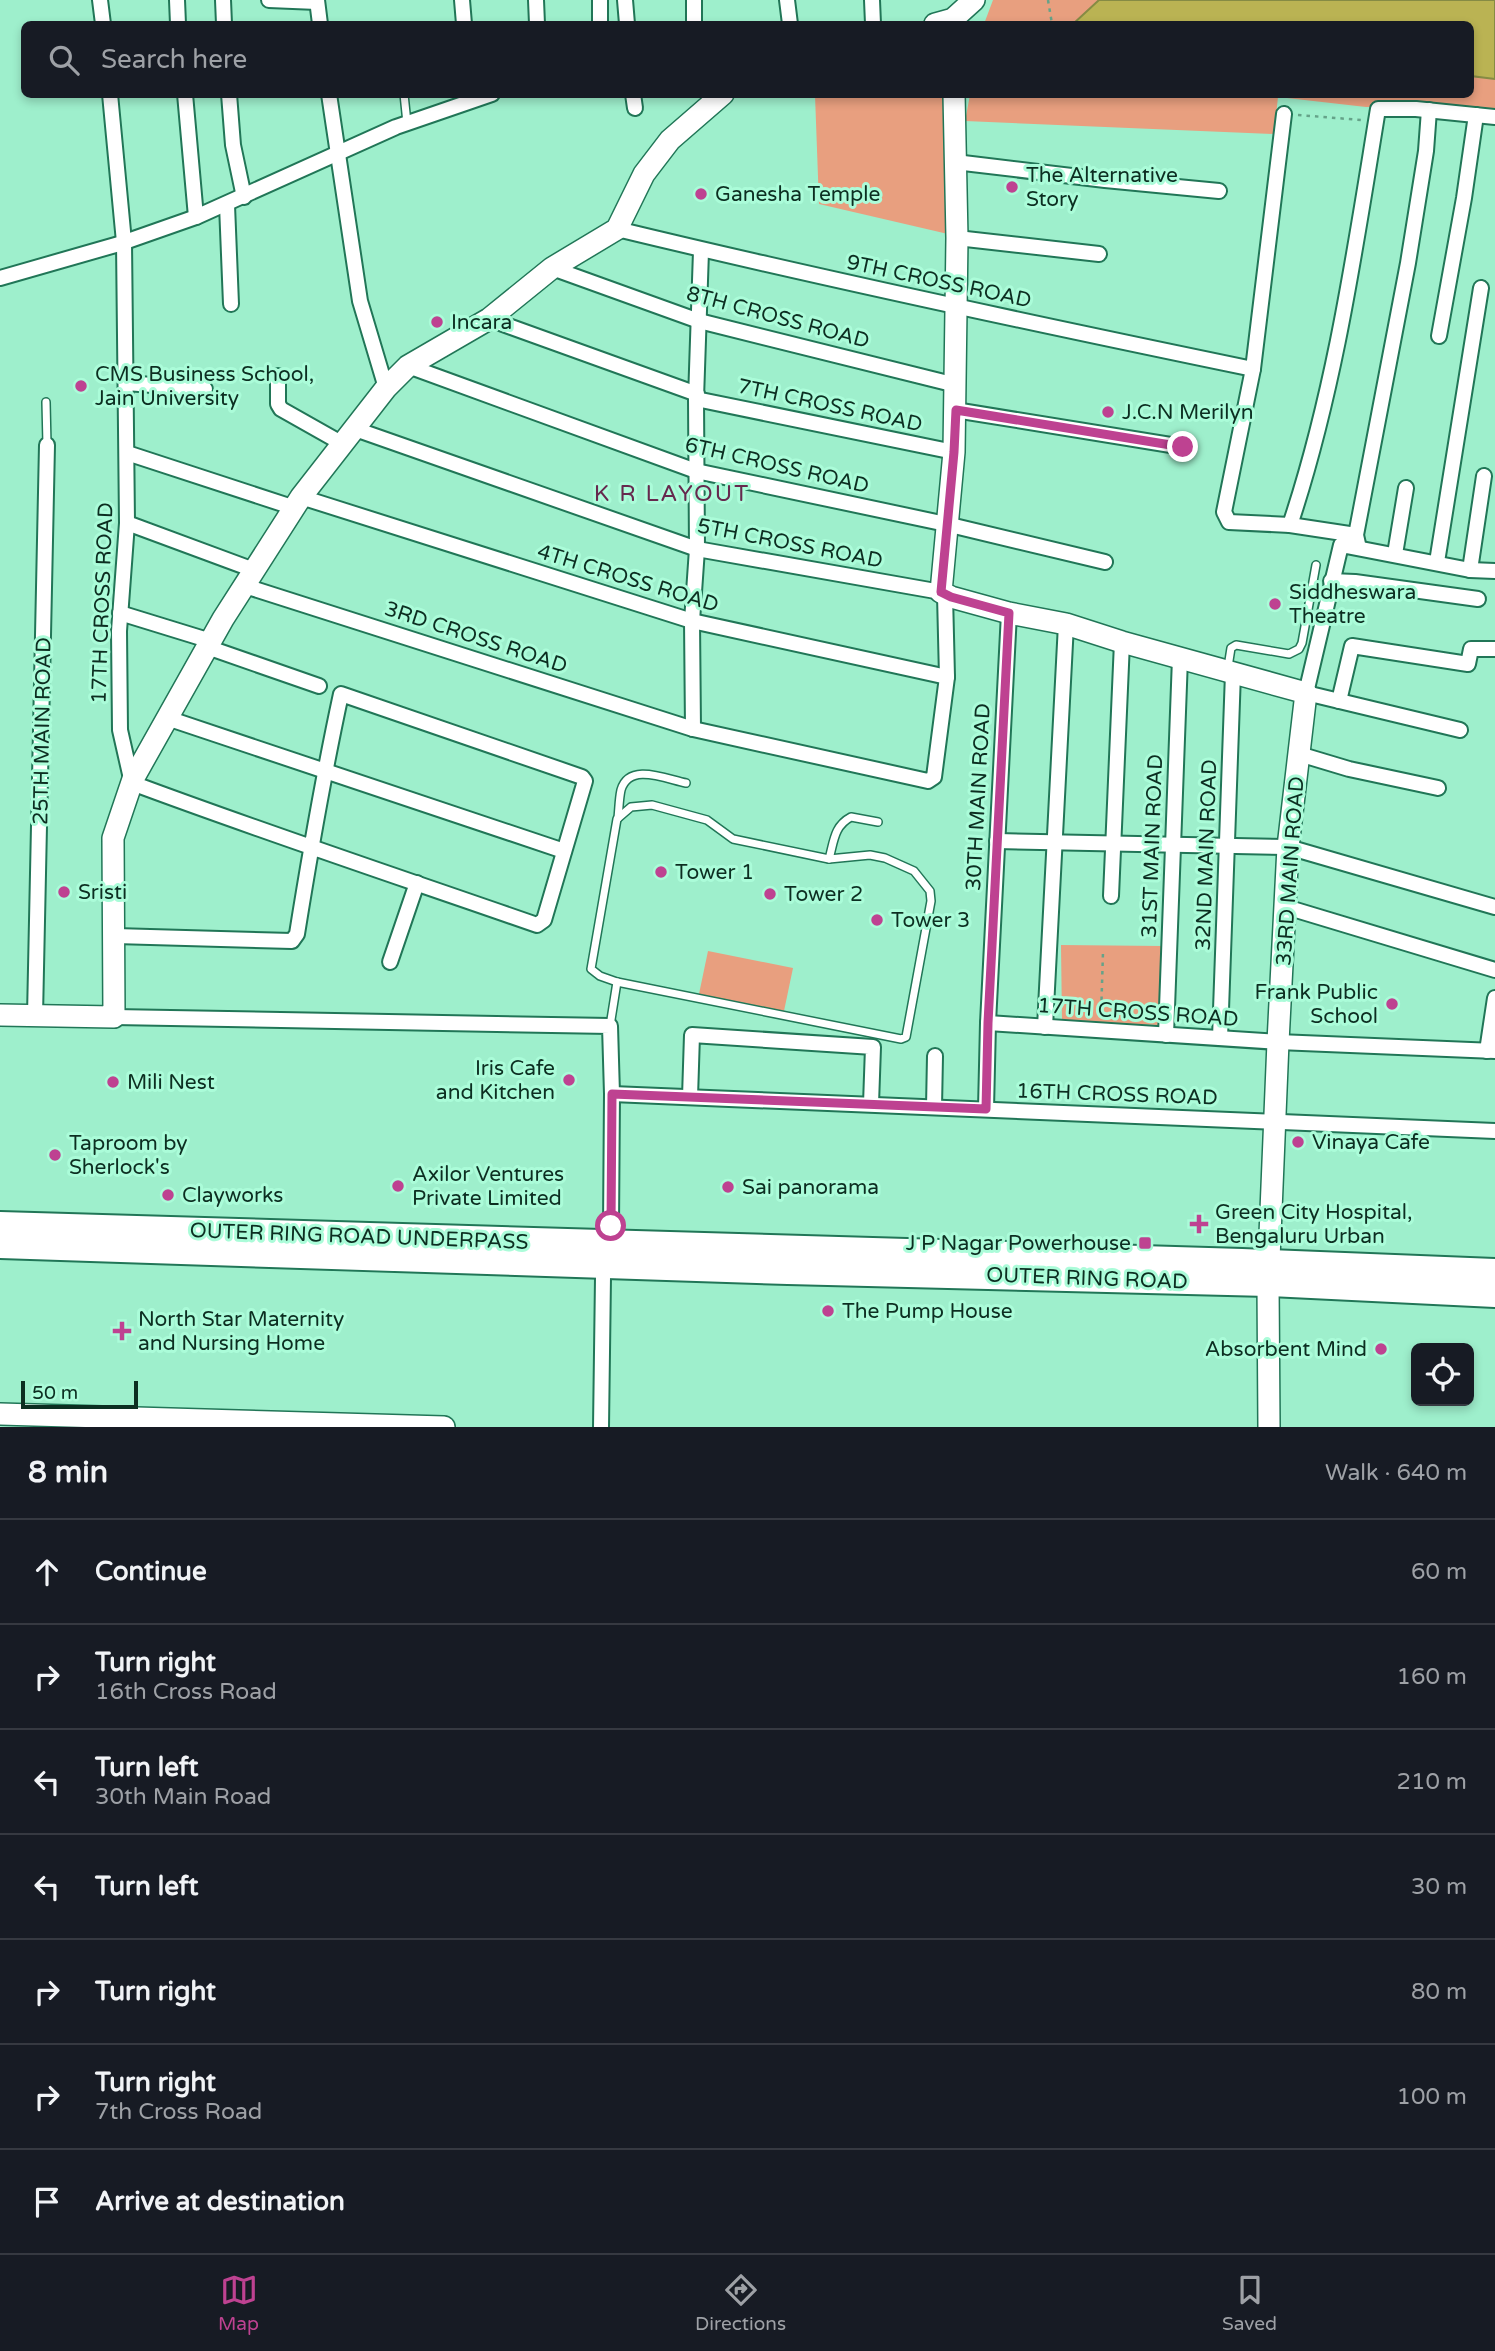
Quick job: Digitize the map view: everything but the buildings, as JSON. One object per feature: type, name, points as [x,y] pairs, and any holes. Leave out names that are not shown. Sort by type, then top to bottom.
[{"type":"highway","points":[[0,1210],[611,1226],[718,1246]]},
{"type":"highway","name":"OUTER RING ROAD UNDERPASS","points":[[0,1225],[718,1246]]},
{"type":"highway","name":"OUTER RING ROAD UNDERPASS","points":[[0,1245],[678,1266]]},
{"type":"highway","name":"OUTER RING ROAD","points":[[718,1246],[1269,1273],[1495,1294]]},
{"type":"highway","points":[[0,1260],[603,1277],[678,1266]]},
{"type":"highway","name":"OUTER RING ROAD","points":[[678,1266],[1269,1273],[1495,1272]]},
{"type":"street","points":[[100,0],[103,21]]},
{"type":"street","points":[[177,0],[178,21]]},
{"type":"street","points":[[223,0],[225,21]]},
{"type":"street","points":[[462,0],[464,21]]},
{"type":"street","points":[[536,0],[537,21]]},
{"type":"street","points":[[600,0],[600,21]]},
{"type":"street","points":[[625,0],[626,21]]},
{"type":"street","points":[[694,0],[694,21]]},
{"type":"street","points":[[787,0],[790,21]]},
{"type":"street","points":[[872,0],[873,21]]},
{"type":"street","points":[[270,1],[317,1],[320,21]]},
{"type":"street","name":"17TH CROSS ROAD","points":[[110,98],[124,242],[127,523],[120,612],[120,730],[132,783]]},
{"type":"street","points":[[185,98],[196,217]]},
{"type":"street","points":[[229,98],[233,145],[244,197]]},
{"type":"street","points":[[330,98],[360,301],[386,388]]},
{"type":"street","points":[[947,677],[943,593],[956,410],[954,98]]},
{"type":"street","points":[[0,278],[124,242],[196,217],[467,99]]},
{"type":"street","points":[[114,1017],[113,838],[132,783],[209,644],[298,503],[386,388],[408,366],[489,319],[552,268],[617,229],[644,174],[699,104]]},
{"type":"street","points":[[1290,525],[1306,478],[1334,362],[1378,109],[1429,110],[1495,117]]},
{"type":"street","points":[[1358,542],[1408,263],[1426,151],[1429,110]]},
{"type":"street","points":[[1284,114],[1252,369],[1225,518],[1229,522],[1290,525],[1395,554],[1469,570],[1495,571]]},
{"type":"street","points":[[1439,336],[1476,115]]},
{"type":"street","points":[[955,162],[1219,191]]},
{"type":"street","points":[[227,205],[231,304]]},
{"type":"street","name":"9TH CROSS ROAD","points":[[617,229],[701,251],[1252,369]]},
{"type":"street","points":[[957,238],[1099,254]]},
{"type":"street","points":[[693,729],[692,621],[697,549],[696,397],[701,251]]},
{"type":"street","name":"8TH CROSS ROAD","points":[[552,268],[698,321],[956,385]]},
{"type":"street","points":[[1437,562],[1481,288]]},
{"type":"street","name":"7TH CROSS ROAD","points":[[489,319],[696,397],[954,452]]},
{"type":"street","name":"6TH CROSS ROAD","points":[[408,366],[696,471],[946,524],[1105,562]]},
{"type":"street","name":"5TH CROSS ROAD","points":[[278,376],[278,404],[281,409],[349,436],[697,549],[943,593]]},
{"type":"street","points":[[126,383],[205,390]]},
{"type":"street","name":"7TH CROSS ROAD","points":[[956,410],[1183,447]]},
{"type":"street","name":"25TH MAIN ROAD","points":[[35,1016],[47,445]]},
{"type":"street","name":"4TH CROSS ROAD","points":[[127,453],[692,621],[947,677]]},
{"type":"street","points":[[1469,570],[1483,476]]},
{"type":"street","points":[[1395,554],[1406,488]]},
{"type":"street","name":"3RD CROSS ROAD","points":[[127,523],[250,578],[693,729],[928,781],[934,777],[947,677]]},
{"type":"street","points":[[1306,693],[1341,545],[1358,542]]},
{"type":"street","points":[[1331,581],[1478,598]]},
{"type":"street","points":[[943,593],[1009,613],[1066,624],[1306,693],[1460,730]]},
{"type":"street","points":[[120,612],[319,686]]},
{"type":"street","name":"30TH MAIN ROAD","points":[[986,1109],[1009,613]]},
{"type":"street","points":[[1045,1027],[1066,624]]},
{"type":"street","points":[[1111,896],[1122,642]]},
{"type":"street","points":[[1339,701],[1353,646],[1468,664],[1471,649],[1495,649]]},
{"type":"street","name":"31ST MAIN ROAD","points":[[1166,1035],[1180,658]]},
{"type":"street","name":"32ND MAIN ROAD","points":[[1220,1038],[1230,672]]},
{"type":"street","name":"33RD MAIN ROAD","points":[[1269,1427],[1269,1273],[1278,1042],[1288,847],[1306,693]]},
{"type":"street","points":[[115,936],[292,941],[297,934],[312,846],[325,771],[341,694],[584,778],[544,920],[537,925],[312,846],[231,820],[132,783]]},
{"type":"street","points":[[167,718],[564,851]]},
{"type":"street","points":[[1299,754],[1349,769],[1438,788]]},
{"type":"street","points":[[997,841],[1288,847],[1495,907]]},
{"type":"street","points":[[390,962],[417,883]]},
{"type":"street","points":[[1286,907],[1495,970]]},
{"type":"street","points":[[1491,1051],[1495,998]]},
{"type":"street","points":[[0,1015],[610,1026],[611,1226]]},
{"type":"street","name":"17TH CROSS ROAD","points":[[988,1023],[1278,1042],[1491,1051]]},
{"type":"street","points":[[690,1097],[692,1035],[873,1047],[871,1104]]},
{"type":"street","points":[[934,1107],[935,1056]]},
{"type":"street","name":"16TH CROSS ROAD","points":[[612,1094],[1495,1130]]},
{"type":"street","points":[[601,1427],[603,1277]]},
{"type":"street","points":[[0,1413],[89,1422],[443,1427]]},
{"type":"lane","points":[[404,98],[407,123]]},
{"type":"lane","points":[[46,402],[47,445]]},
{"type":"lane","points":[[1230,672],[1234,646],[1289,654],[1298,649],[1302,643],[1316,565]]},
{"type":"lane","points":[[617,819],[631,807],[652,805],[707,820],[733,839],[829,859],[870,855],[885,858],[914,871],[930,891],[931,901],[906,1037],[901,1039],[617,982],[600,976],[591,969],[622,787],[629,778],[641,773],[686,783]]},
{"type":"lane","points":[[829,859],[836,829],[842,821],[851,817],[878,822]]},
{"type":"lane","points":[[610,1026],[617,982]]},
{"type":"path","points":[[1048,0],[1052,21]]},
{"type":"path","points":[[1284,114],[1376,121]]},
{"type":"path","points":[[1101,1031],[1103,952]]},
{"type":"shaded area","points":[[993,0],[1495,0],[1495,112],[1434,106],[1366,107],[1287,98],[1474,98],[1474,21],[985,21]]},
{"type":"shaded area","points":[[1099,0],[1495,0],[1495,79],[1474,76],[1474,21],[1076,21]]},
{"type":"shaded area","points":[[815,98],[943,98],[948,234],[819,204]]},
{"type":"shaded area","points":[[969,98],[1278,98],[1274,134],[965,121]]},
{"type":"shaded area","points":[[1061,945],[1162,946],[1160,1025],[1062,1022]]},
{"type":"shaded area","points":[[708,951],[793,968],[784,1011],[699,994]]},
{"type":"place","name":"The Alternative Story","points":[[1012,187]]},
{"type":"place","name":"Ganesha Temple","points":[[701,194]]},
{"type":"place","name":"Incara","points":[[437,322]]},
{"type":"place","name":"CMS Business School, Jain University","points":[[81,386]]},
{"type":"place","name":"J.C.N Merilyn","points":[[1108,412]]},
{"type":"place","name":"Siddheswara Theatre","points":[[1275,604]]},
{"type":"place","name":"Tower 1","points":[[661,872]]},
{"type":"place","name":"Sristi","points":[[64,892]]},
{"type":"place","name":"Tower 2","points":[[770,894]]},
{"type":"place","name":"Tower 3","points":[[877,920]]},
{"type":"place","name":"Frank Public School","points":[[1392,1004]]},
{"type":"place","name":"Iris Cafe and Kitchen","points":[[569,1080]]},
{"type":"place","name":"Mili Nest","points":[[113,1082]]},
{"type":"place","name":"Vinaya Cafe","points":[[1298,1142]]},
{"type":"place","name":"Taproom by Sherlock's","points":[[55,1155]]},
{"type":"place","name":"Axilor Ventures Private Limited","points":[[398,1186]]},
{"type":"place","name":"Sai panorama","points":[[728,1187]]},
{"type":"place","name":"Clayworks","points":[[168,1195]]},
{"type":"place","name":"Green City Hospital, Bengaluru Urban","points":[[1199,1224]]},
{"type":"place","name":"J P Nagar Powerhouse","points":[[1145,1243]]},
{"type":"place","name":"The Pump House","points":[[828,1311]]},
{"type":"place","name":"North Star Maternity and Nursing Home","points":[[122,1331]]},
{"type":"place","name":"Absorbent Mind","points":[[1381,1349]]},
{"type":"district","name":"K R LAYOUT","points":[[672,493]]},
{"type":"route","points":[[611,1226],[612,1094],[986,1109],[1009,613],[941,592],[956,410],[1183,447]]}]
